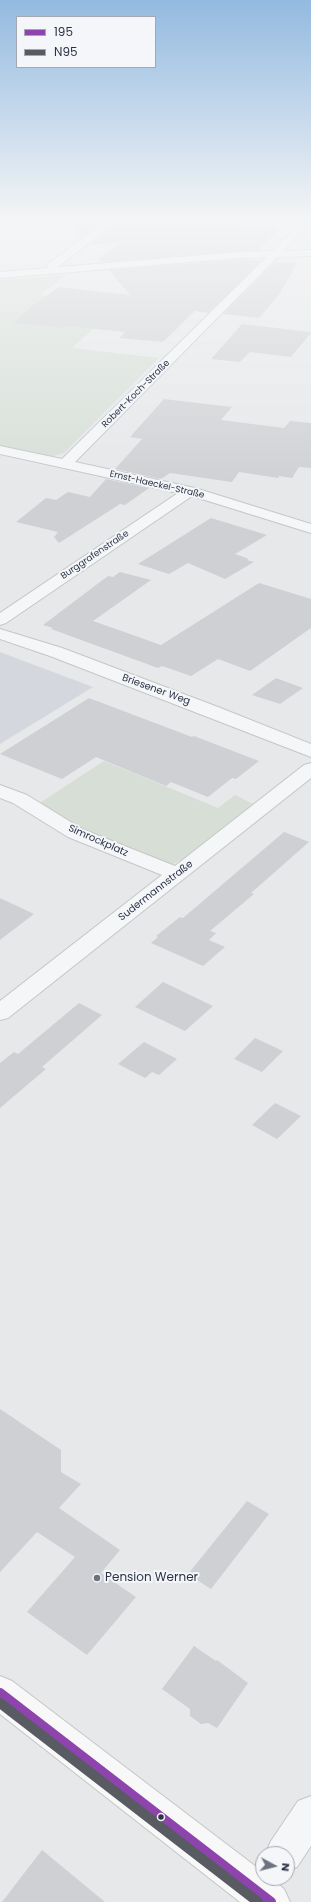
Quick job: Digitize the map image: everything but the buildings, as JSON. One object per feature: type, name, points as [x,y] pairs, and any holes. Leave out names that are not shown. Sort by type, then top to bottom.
[{"type":"main road","points":[[0,1693],[262,1894]]},
{"type":"street","name":"Robert-Koch-Straße","points":[[65,464],[219,310]]},
{"type":"street","name":"Ernst-Haeckel-Straße","points":[[0,450],[190,491],[308,525]]},
{"type":"street","name":"Burggrafenstraße","points":[[0,620],[190,491]]},
{"type":"street","name":"Briesener Weg","points":[[0,634],[56,652],[311,750]]},
{"type":"street","name":"Sudermannstraße","points":[[0,1013],[311,769]]},
{"type":"street","name":"Simrockplatz","points":[[0,791],[20,799],[75,833],[177,874]]},
{"type":"street","points":[[289,1846],[311,1814]]},
{"type":"shaded area","points":[[0,310],[115,310],[72,348],[159,358],[64,453],[50,457],[0,446]]},
{"type":"shaded area","points":[[0,652],[93,687],[0,744]]},
{"type":"shaded area","points":[[104,761],[218,808],[235,795],[253,804],[184,858],[173,864],[165,864],[77,826],[38,804]]},
{"type":"transit line","name":"195","points":[[0,1693],[271,1902]]},
{"type":"transit line","name":"N95","points":[[0,1703],[258,1902]]},
{"type":"place","name":"Pension Werner","points":[[97,1578]]}]
